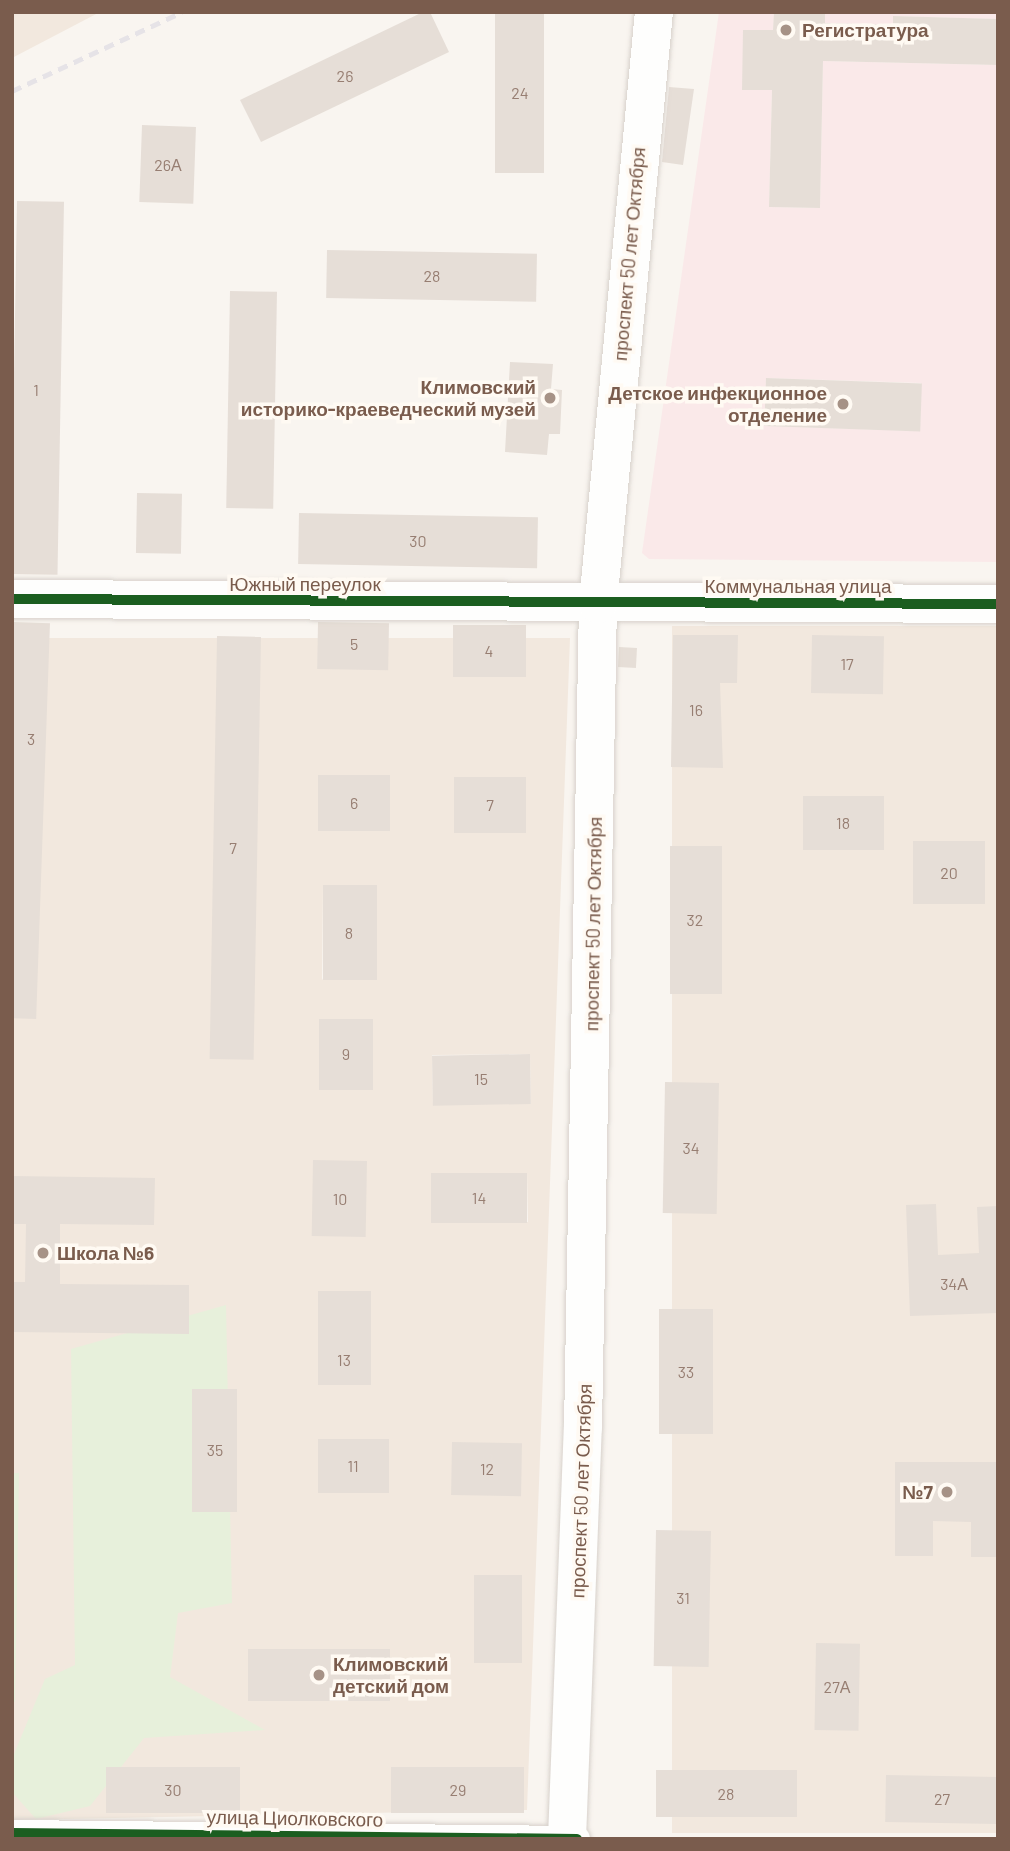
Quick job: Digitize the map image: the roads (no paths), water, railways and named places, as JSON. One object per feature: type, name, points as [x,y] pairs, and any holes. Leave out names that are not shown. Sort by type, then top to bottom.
[{"type":"main road","name":"проспект 50 лет Октября","points":[[568,1838],[583,1428],[598,604],[654,12]]},
{"type":"main road","name":"Южный переулок","points":[[12,599],[598,604]]},
{"type":"main road","name":"Коммунальная улица","points":[[598,604],[998,604]]},
{"type":"street","name":"улица Циолковского","points":[[12,1833],[577,1839]]},
{"type":"railway","points":[[12,91],[182,12]]},
{"type":"place","name":"Регистратура","points":[[786,30]]},
{"type":"place","name":"Климовский историко-краеведческий музей","points":[[550,398]]},
{"type":"place","name":"Детское инфекционное отделение","points":[[843,404]]},
{"type":"place","name":"Школа №6","points":[[43,1253]]},
{"type":"place","name":"№7","points":[[947,1492]]},
{"type":"place","name":"Климовский детский дом","points":[[319,1675]]}]
